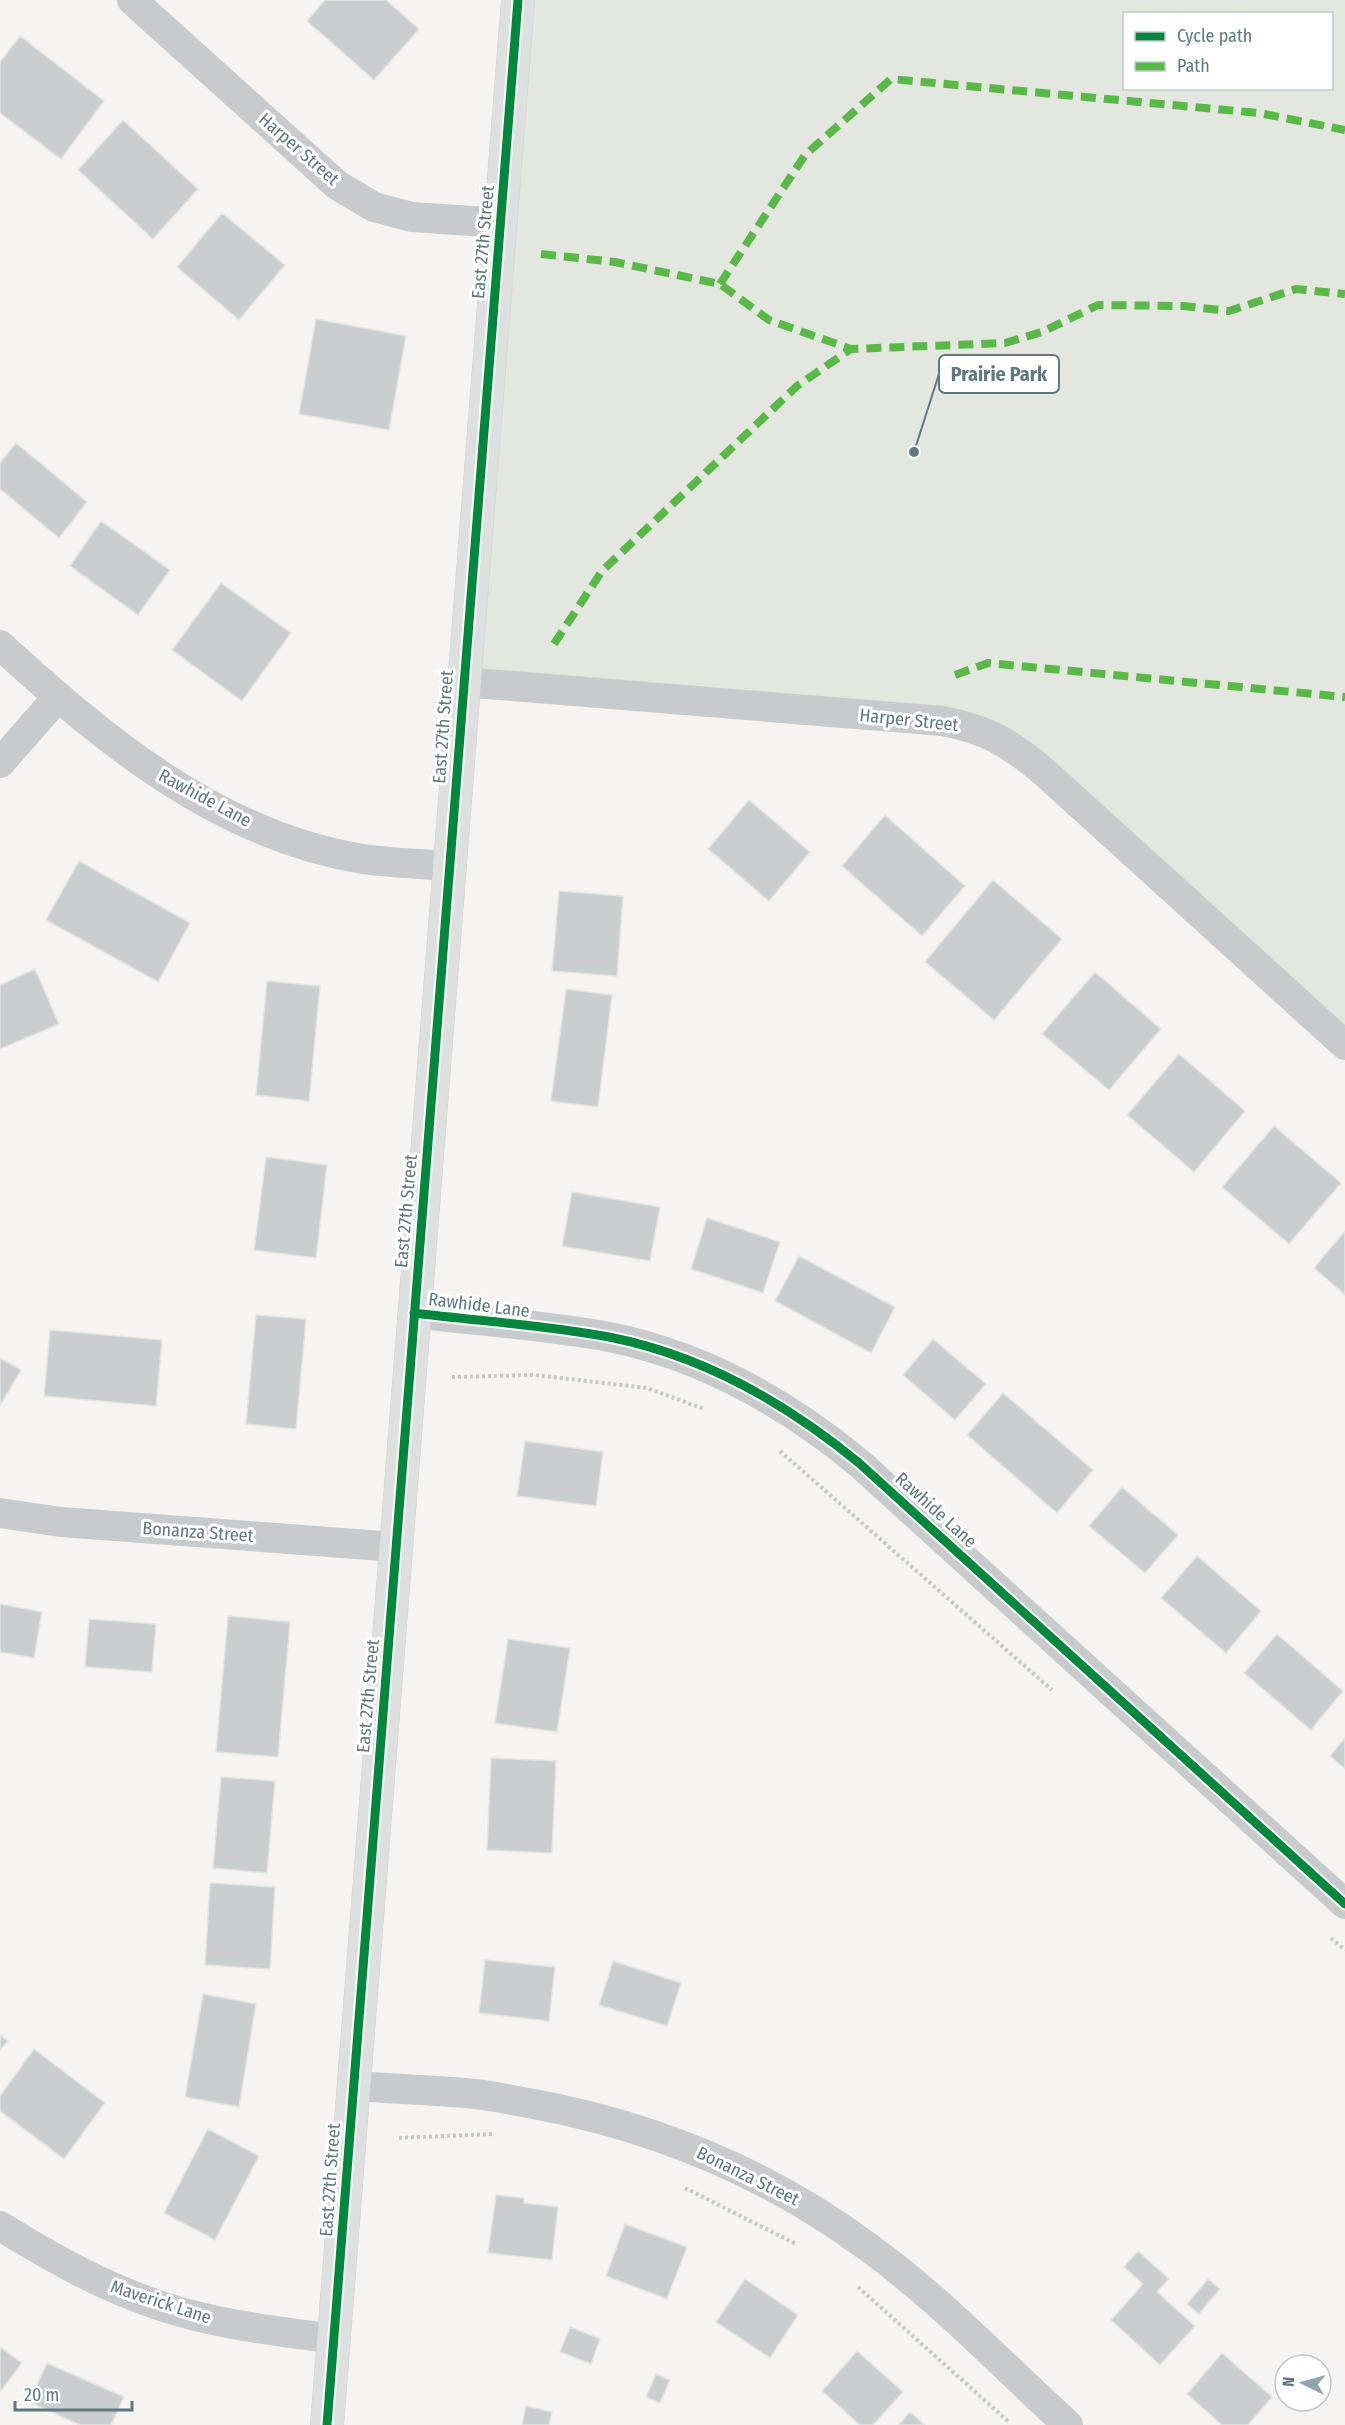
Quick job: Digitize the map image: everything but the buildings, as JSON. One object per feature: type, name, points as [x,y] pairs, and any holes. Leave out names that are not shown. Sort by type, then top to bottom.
[{"type":"street","name":"Harper Street","points":[[132,0],[337,185],[374,207],[412,217],[501,223]]},
{"type":"street","name":"East 27th Street","points":[[327,2425],[518,0]]},
{"type":"street","name":"Rawhide Lane","points":[[0,645],[57,698],[111,742],[173,785],[230,815],[293,842],[362,859],[449,866]]},
{"type":"street","name":"Harper Street","points":[[463,682],[942,721],[991,734],[1021,752],[1044,772],[1345,1045]]},
{"type":"street","points":[[0,763],[57,698]]},
{"type":"street","name":"Rawhide Lane","points":[[414,1313],[608,1337],[686,1359],[760,1393],[828,1437],[859,1463],[1345,1904]]},
{"type":"street","name":"Bonanza Street","points":[[0,1513],[61,1522],[396,1547]]},
{"type":"street","name":"Bonanza Street","points":[[354,2086],[477,2094],[578,2112],[666,2137],[724,2161],[799,2199],[868,2246],[901,2272],[1068,2425]]},
{"type":"street","name":"Maverick Lane","points":[[0,2226],[51,2258],[101,2283],[164,2307],[238,2326],[335,2339]]},
{"type":"path","points":[[452,1377],[535,1375],[647,1388],[709,1411]]},
{"type":"path","points":[[778,1449],[1055,1693]]},
{"type":"path","points":[[1328,1935],[1345,1950]]},
{"type":"path","points":[[399,2138],[499,2134]]},
{"type":"path","points":[[683,2187],[798,2246]]},
{"type":"path","points":[[856,2285],[1012,2425]]},
{"type":"shaded area","points":[[518,0],[1345,0],[1345,1045],[991,734],[463,682]]},
{"type":"marked path","points":[[720,284],[805,155],[891,79],[1259,113],[1345,130]]},
{"type":"marked path","points":[[541,254],[615,262],[720,284],[769,320],[851,349]]},
{"type":"marked path","points":[[554,644],[602,571],[797,386],[851,349],[1005,343],[1042,332],[1098,305],[1183,306],[1229,311],[1296,289],[1345,294]]},
{"type":"marked path","points":[[955,675],[988,663],[1345,697]]},
{"type":"cycle path","points":[[327,2425],[518,0]]},
{"type":"cycle path","points":[[414,1313],[561,1329],[643,1345],[677,1356],[741,1384],[802,1421],[859,1463],[1345,1904]]},
{"type":"place","name":"Prairie Park","points":[[914,452]]}]
